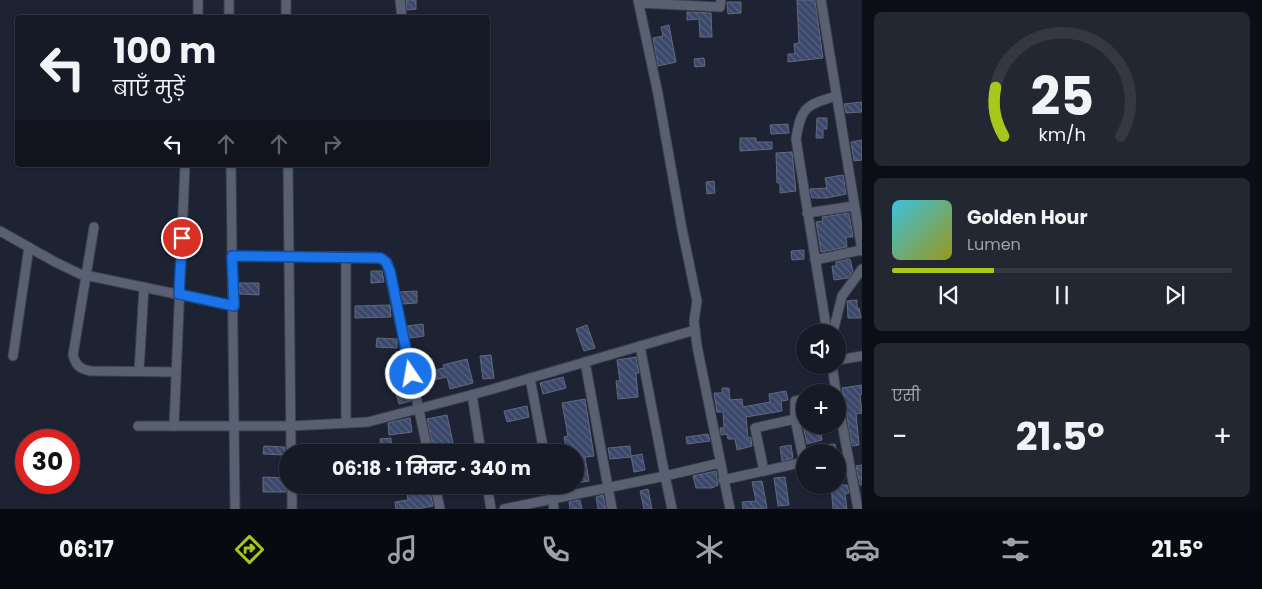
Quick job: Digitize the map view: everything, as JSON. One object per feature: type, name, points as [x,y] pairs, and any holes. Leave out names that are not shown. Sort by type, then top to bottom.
[{"type":"street","points":[[198,0],[198,15]]},
{"type":"street","points":[[229,0],[229,15]]},
{"type":"street","points":[[286,0],[286,15]]},
{"type":"street","points":[[400,0],[402,15]]},
{"type":"street","points":[[721,0],[720,8],[639,1],[697,301],[694,320],[730,509]]},
{"type":"street","points":[[815,260],[862,251],[856,201],[836,96],[821,0]]},
{"type":"street","points":[[826,324],[796,139],[802,115],[806,108],[836,96]]},
{"type":"street","points":[[174,426],[185,167]]},
{"type":"street","points":[[231,167],[235,509]]},
{"type":"street","points":[[288,167],[292,444]]},
{"type":"street","points":[[807,213],[856,201]]},
{"type":"street","points":[[94,227],[73,355],[76,364],[81,369],[92,371],[176,372]]},
{"type":"street","points":[[0,231],[55,262],[85,276],[234,306]]},
{"type":"street","points":[[13,356],[28,247]]},
{"type":"street","points":[[232,256],[375,257],[381,258],[386,262],[426,444]]},
{"type":"street","points":[[346,257],[346,423]]},
{"type":"street","points":[[835,324],[842,296],[862,269]]},
{"type":"street","points":[[139,371],[144,287]]},
{"type":"street","points":[[138,426],[291,426],[368,422],[472,395],[696,330]]},
{"type":"street","points":[[640,346],[672,509]]},
{"type":"street","points":[[846,359],[862,356]]},
{"type":"street","points":[[585,362],[612,509]]},
{"type":"street","points":[[530,378],[542,444]]},
{"type":"street","points":[[472,395],[480,444]]},
{"type":"street","points":[[723,480],[804,462],[795,419],[796,401]]},
{"type":"street","points":[[764,471],[755,428],[795,419]]},
{"type":"street","points":[[845,434],[859,494],[858,509]]},
{"type":"street","points":[[504,509],[720,463]]},
{"type":"street","points":[[292,494],[292,509]]},
{"type":"street","points":[[437,494],[440,509]]},
{"type":"street","points":[[488,494],[491,509]]},
{"type":"street","points":[[551,494],[554,509]]},
{"type":"building","points":[[406,0],[416,0],[416,9],[407,10]]},
{"type":"building","points":[[797,0],[815,0],[823,58],[788,62],[788,54],[795,54],[794,44],[799,43]]},
{"type":"building","points":[[727,2],[741,2],[741,13],[728,14]]},
{"type":"building","points":[[687,12],[711,13],[712,37],[700,37],[699,19],[687,20]]},
{"type":"building","points":[[669,25],[676,62],[658,66],[653,38],[663,36],[661,27]]},
{"type":"building","points":[[704,58],[705,66],[695,67],[694,59]]},
{"type":"building","points":[[862,102],[862,112],[846,113],[844,104]]},
{"type":"building","points":[[817,118],[827,118],[827,129],[823,129],[823,138],[816,138]]},
{"type":"building","points":[[788,124],[789,133],[771,134],[770,125]]},
{"type":"building","points":[[740,138],[756,138],[756,142],[772,142],[772,149],[740,151]]},
{"type":"building","points":[[862,140],[862,160],[854,161],[851,142]]},
{"type":"building","points":[[792,152],[796,191],[780,193],[780,183],[777,183],[776,153]]},
{"type":"building","points":[[843,175],[846,194],[827,198],[812,198],[810,189],[827,188],[825,178]]},
{"type":"building","points":[[714,181],[715,193],[707,194],[706,182]]},
{"type":"building","points":[[849,213],[853,237],[846,237],[847,247],[821,252],[816,222],[823,221],[822,217]]},
{"type":"building","points":[[804,250],[804,259],[792,260],[791,251]]},
{"type":"building","points":[[850,259],[853,271],[848,278],[834,280],[832,266],[836,266],[836,262]]},
{"type":"building","points":[[371,271],[382,271],[384,282],[371,283]]},
{"type":"building","points":[[239,283],[259,283],[259,295],[239,294]]},
{"type":"building","points":[[417,291],[417,303],[402,304],[400,292]]},
{"type":"building","points":[[857,300],[857,308],[859,308],[861,318],[848,318],[847,301]]},
{"type":"building","points":[[390,305],[391,317],[355,318],[355,306]]},
{"type":"building","points":[[423,324],[424,336],[410,338],[407,326]]},
{"type":"building","points":[[587,325],[595,348],[584,351],[576,329]]},
{"type":"building","points":[[377,338],[397,339],[397,348],[376,347]]},
{"type":"building","points":[[491,355],[494,378],[483,379],[480,356]]},
{"type":"building","points":[[636,357],[639,373],[636,373],[638,397],[618,399],[616,381],[620,381],[617,360]]},
{"type":"building","points":[[467,359],[473,383],[450,389],[447,377],[420,383],[417,374],[444,368],[443,365]]},
{"type":"building","points":[[563,377],[566,388],[543,394],[540,383]]},
{"type":"building","points":[[406,379],[411,401],[399,404],[393,382]]},
{"type":"building","points":[[862,385],[862,394],[860,395],[862,413],[856,414],[859,445],[852,446],[846,411],[846,387]]},
{"type":"building","points":[[722,388],[729,388],[730,400],[742,399],[743,407],[770,402],[769,394],[786,391],[788,400],[781,401],[782,411],[746,417],[748,438],[751,437],[752,446],[737,450],[735,439],[728,439],[727,434],[721,435],[720,428],[724,428],[723,412],[717,412],[714,393],[722,393]]},
{"type":"building","points":[[585,399],[594,456],[585,457],[589,481],[584,482],[584,444],[565,444],[564,437],[568,436],[562,403]]},
{"type":"building","points":[[527,406],[529,417],[507,422],[504,411]]},
{"type":"building","points":[[447,415],[453,443],[432,444],[427,419]]},
{"type":"building","points":[[410,418],[412,432],[389,435],[388,423]]},
{"type":"building","points":[[708,434],[710,441],[687,444],[686,437]]},
{"type":"building","points":[[805,434],[821,434],[822,440],[807,444]]},
{"type":"building","points":[[391,438],[391,444],[380,444],[380,439]]},
{"type":"building","points":[[791,445],[793,458],[782,461],[780,447]]},
{"type":"building","points":[[264,446],[279,447],[279,455],[263,454]]},
{"type":"building","points":[[630,446],[631,457],[610,459],[608,448]]},
{"type":"building","points":[[642,454],[645,470],[634,472],[631,456]]},
{"type":"building","points":[[862,465],[862,485],[860,485],[856,466]]},
{"type":"building","points":[[716,471],[718,485],[712,488],[696,488],[693,476]]},
{"type":"building","points":[[263,477],[279,478],[279,492],[263,492]]},
{"type":"building","points":[[785,477],[789,505],[778,506],[774,478]]},
{"type":"building","points":[[762,481],[767,508],[743,509],[742,502],[756,501],[752,482]]},
{"type":"building","points":[[846,485],[847,485],[849,493],[846,494]]},
{"type":"building","points":[[648,489],[652,509],[644,509],[640,491]]},
{"type":"building","points":[[407,494],[431,494],[433,506],[417,509],[396,509],[395,502],[408,500]]},
{"type":"building","points":[[832,494],[845,494],[847,509],[833,509]]},
{"type":"building","points":[[603,495],[606,509],[598,509],[596,497]]},
{"type":"building","points":[[580,500],[582,509],[570,509],[569,502]]},
{"type":"route","points":[[182,238],[179,294],[234,306],[232,256],[381,258],[386,262],[390,271],[411,374]]}]
